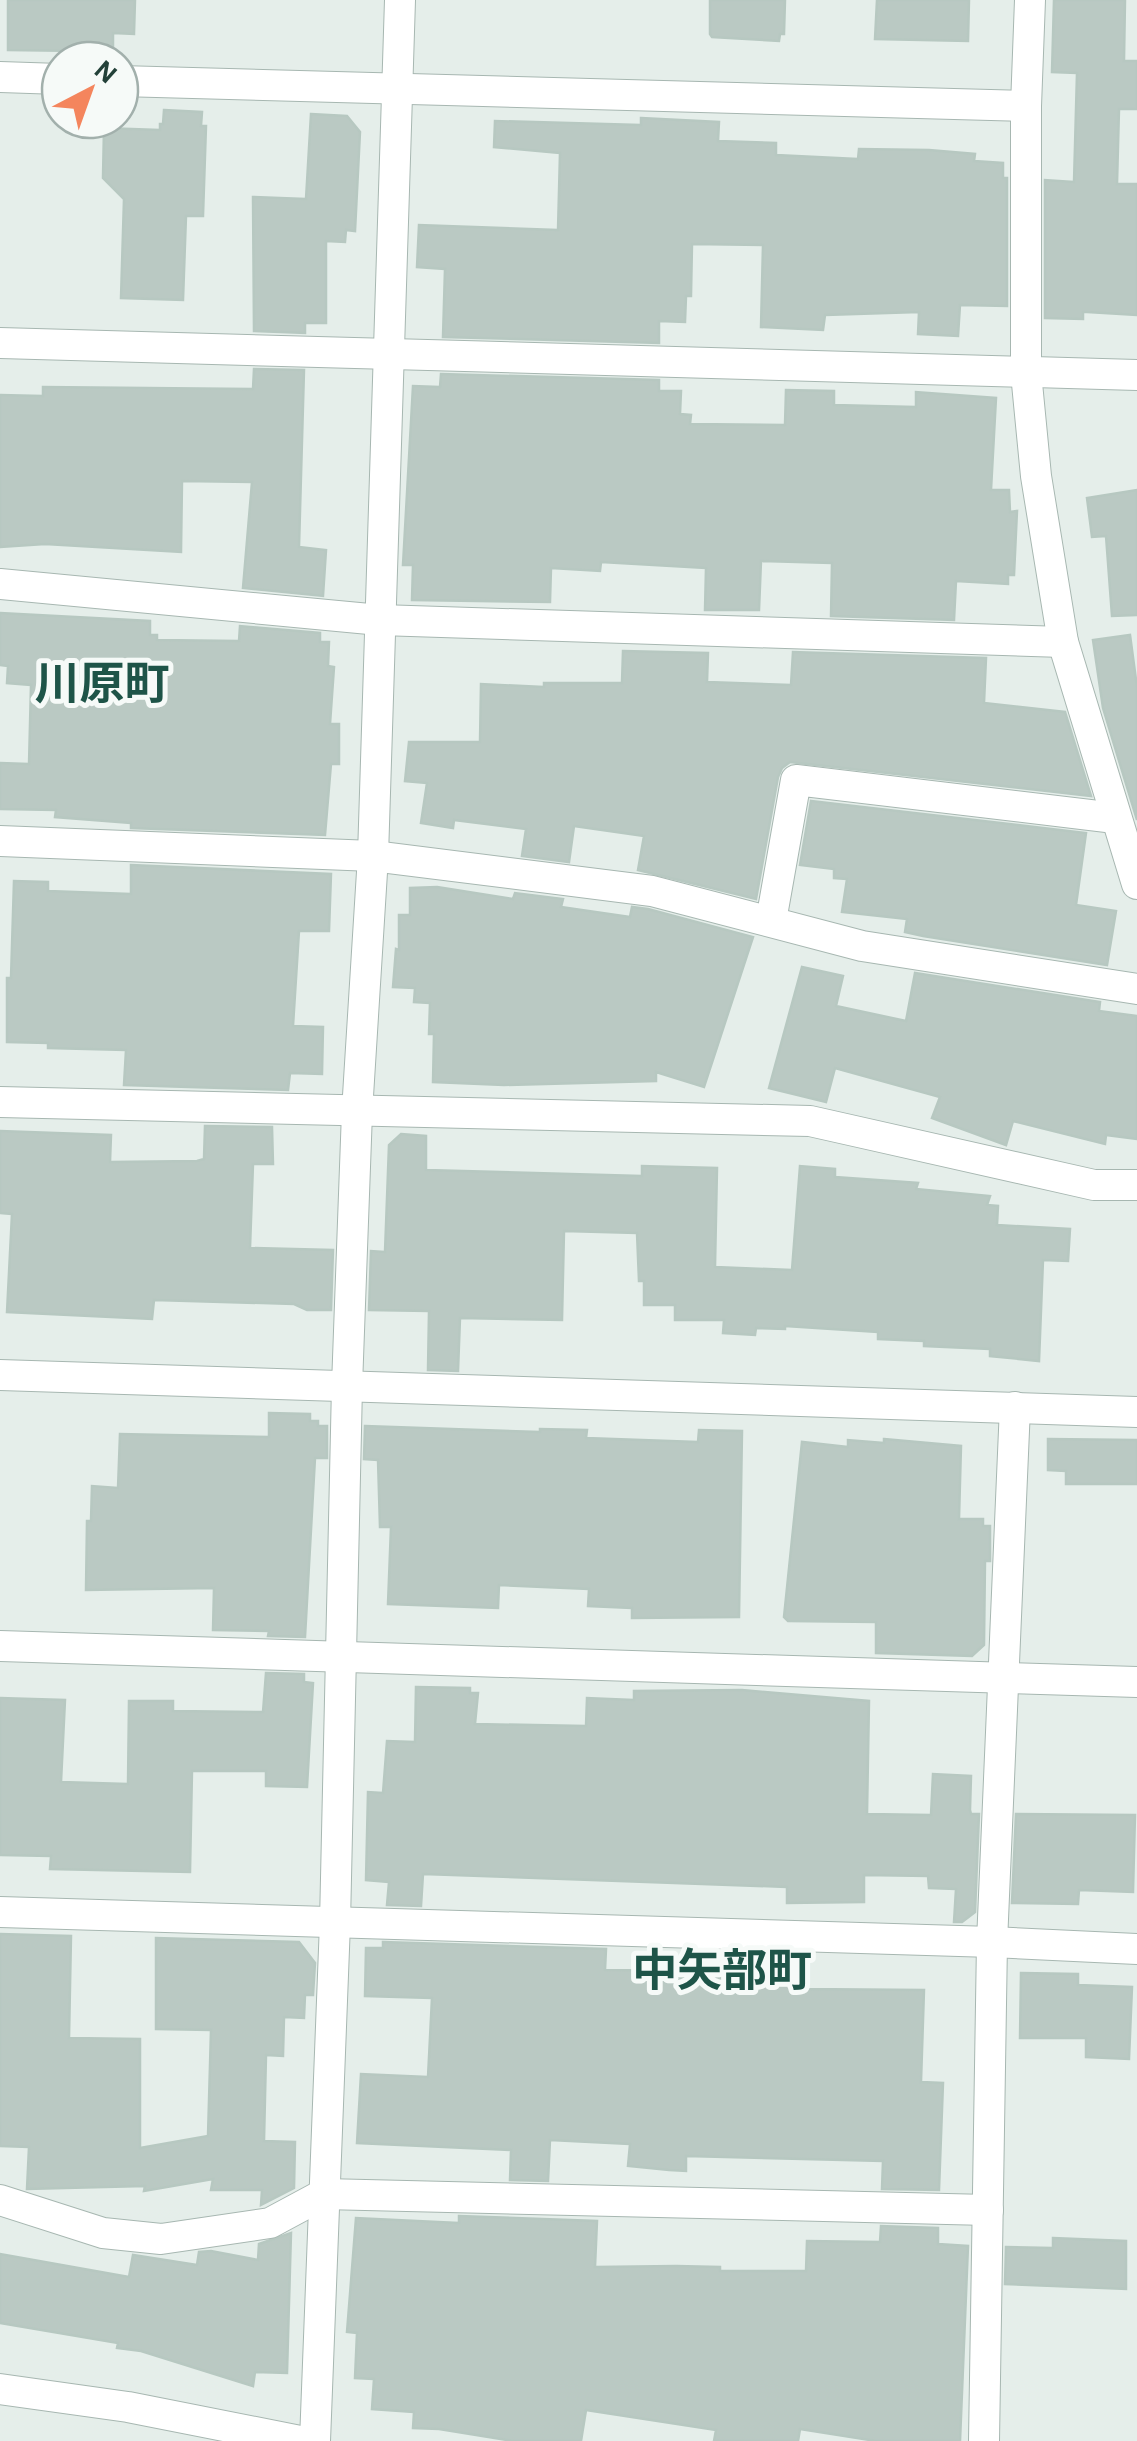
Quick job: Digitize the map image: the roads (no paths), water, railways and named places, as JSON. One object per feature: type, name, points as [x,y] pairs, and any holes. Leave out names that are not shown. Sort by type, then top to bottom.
[{"type":"street","points":[[315,2441],[335,1923],[347,1386],[372,856],[400,0]]},
{"type":"street","points":[[1030,0],[1026,372],[1036,476],[1063,642],[1137,884]]},
{"type":"street","points":[[0,78],[40,79]]},
{"type":"street","points":[[140,82],[1026,106]]},
{"type":"street","points":[[0,342],[1137,375]]},
{"type":"street","points":[[0,584],[380,620],[1063,642]]},
{"type":"street","points":[[771,921],[796,780],[1115,818]]},
{"type":"street","points":[[0,840],[372,856],[652,891],[862,946],[1137,989]]},
{"type":"street","points":[[0,1102],[810,1121],[1094,1185],[1137,1185]]},
{"type":"street","points":[[0,1374],[1137,1412]]},
{"type":"street","points":[[984,2441],[992,1942],[1015,1407]]},
{"type":"street","points":[[0,1646],[1137,1682]]},
{"type":"street","points":[[0,1912],[1137,1949]]},
{"type":"street","points":[[0,2200],[103,2232],[161,2239],[270,2223],[324,2194],[988,2210]]},
{"type":"street","points":[[0,2388],[128,2406],[300,2441]]},
{"type":"district","name":"川原町","points":[[102,685]]},
{"type":"district","name":"中矢部町","points":[[722,1972]]}]
